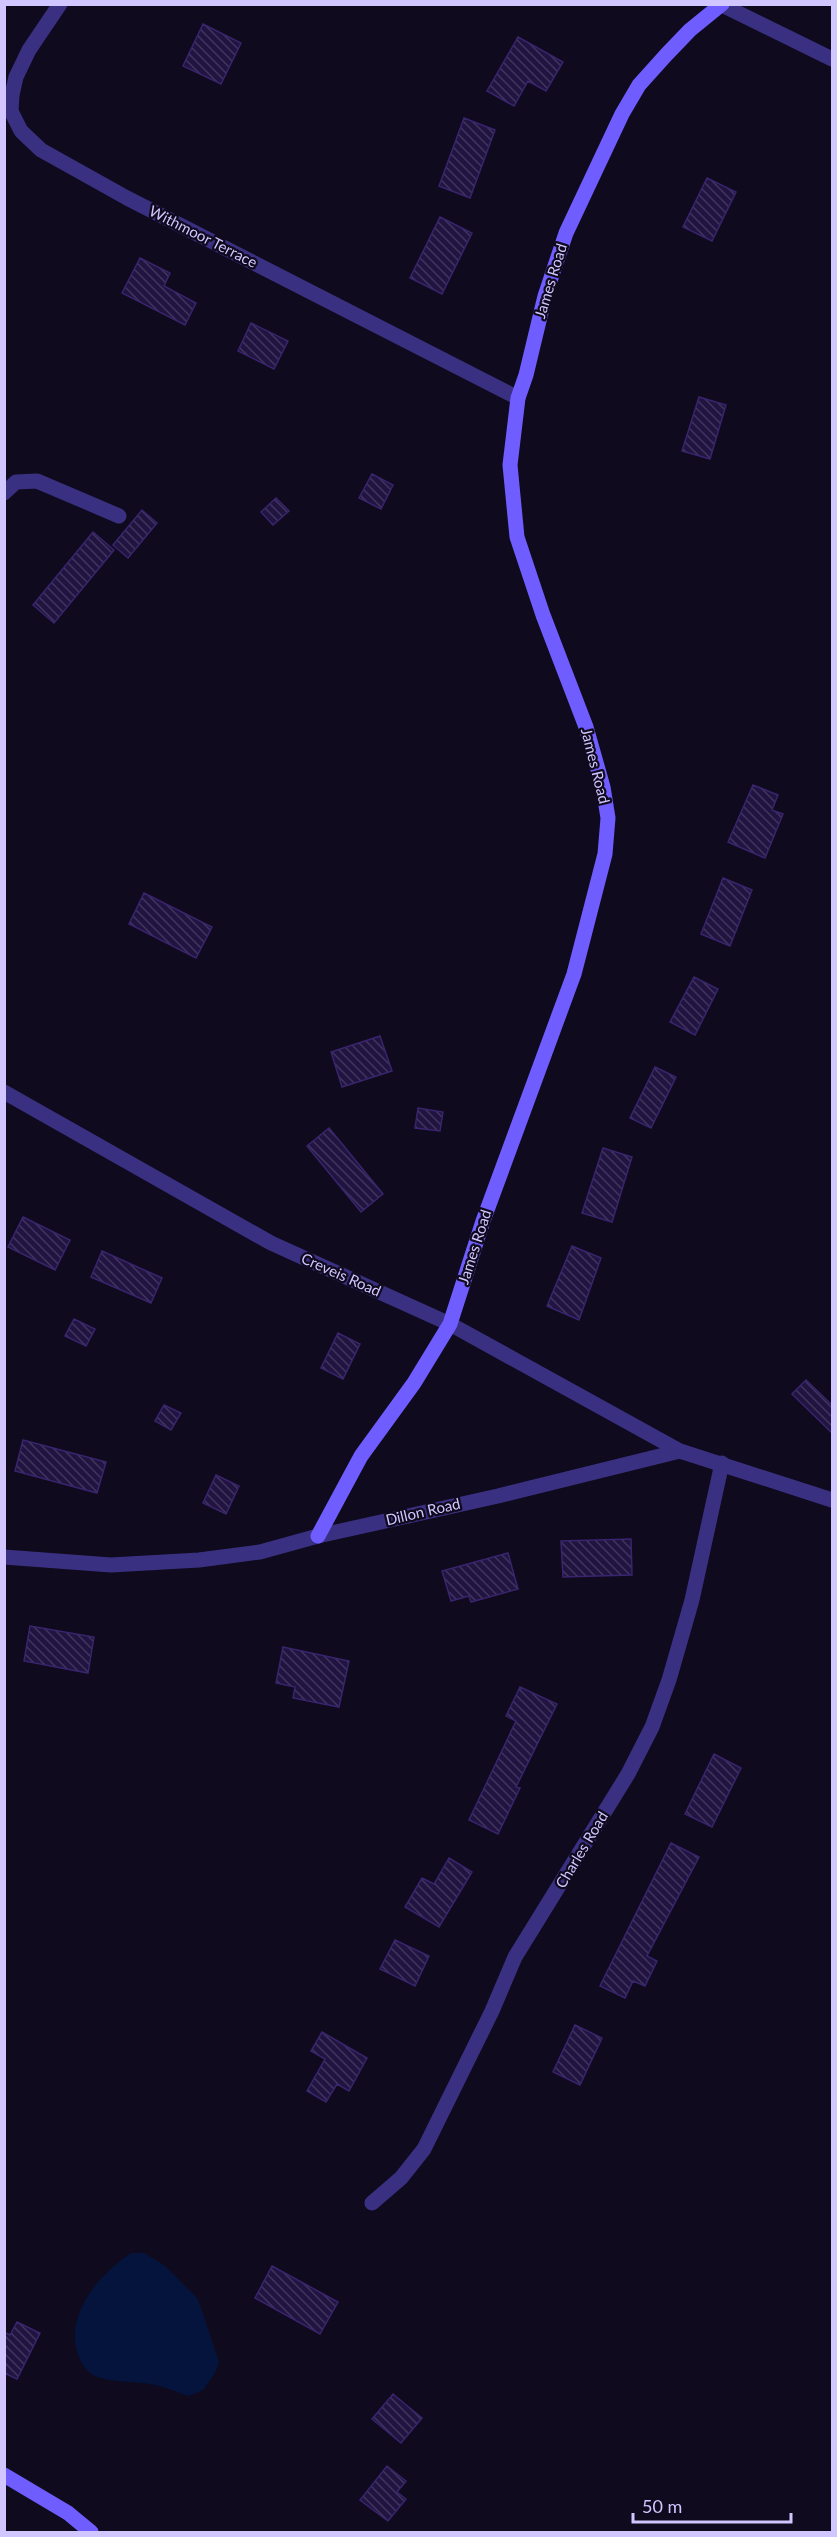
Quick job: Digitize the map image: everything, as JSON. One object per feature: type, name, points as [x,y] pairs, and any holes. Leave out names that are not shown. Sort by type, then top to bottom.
[{"type":"street","name":"Withmoor Terrace","points":[[60,4],[29,50],[16,77],[12,95],[11,111],[21,131],[41,150],[127,198],[518,398]]},
{"type":"street","name":"James Road","points":[[318,1536],[361,1456],[414,1383],[450,1324],[483,1221],[574,974],[605,854],[608,818],[603,787],[586,727],[543,615],[517,537],[510,465],[518,398],[526,375],[545,296],[566,233],[622,114],[639,85],[666,55],[690,30],[722,4]]},
{"type":"street","points":[[722,4],[832,59]]},
{"type":"street","points":[[4,493],[16,482],[37,481],[118,516]]},
{"type":"street","name":"Creveis Road","points":[[4,1092],[271,1243],[450,1324],[680,1451]]},
{"type":"street","name":"Dillon Road","points":[[4,1557],[111,1564],[199,1560],[260,1552],[318,1536],[498,1496],[680,1451],[832,1500]]},
{"type":"street","name":"Charles Road","points":[[372,2203],[401,2178],[424,2149],[492,2011],[515,1957],[622,1784],[652,1727],[669,1680],[692,1600],[722,1463]]},
{"type":"street","points":[[4,2475],[68,2513],[92,2532]]},
{"type":"water","points":[[131,2253],[144,2253],[164,2265],[198,2299],[219,2362],[215,2373],[203,2390],[189,2396],[155,2385],[108,2380],[92,2374],[81,2362],[75,2336],[81,2308],[108,2271]]},
{"type":"building","points":[[203,24],[241,43],[221,84],[183,66]]},
{"type":"building","points":[[518,37],[563,62],[546,91],[528,81],[514,106],[487,91]]},
{"type":"building","points":[[464,118],[495,130],[470,198],[439,186]]},
{"type":"building","points":[[707,178],[736,192],[712,241],[683,227]]},
{"type":"building","points":[[440,217],[472,233],[442,294],[410,278]]},
{"type":"building","points":[[140,258],[170,273],[164,286],[196,303],[185,325],[122,293]]},
{"type":"building","points":[[251,323],[288,341],[274,369],[238,351]]},
{"type":"building","points":[[699,397],[726,405],[710,459],[682,451]]},
{"type":"building","points":[[372,474],[393,485],[381,509],[359,498]]},
{"type":"building","points":[[276,498],[289,511],[273,525],[261,512]]},
{"type":"building","points":[[142,510],[157,523],[128,558],[113,545]]},
{"type":"building","points":[[93,532],[114,550],[54,623],[33,605]]},
{"type":"building","points":[[753,785],[778,795],[772,810],[783,814],[765,858],[728,842]]},
{"type":"building","points":[[723,878],[752,890],[730,946],[701,934]]},
{"type":"building","points":[[144,893],[212,927],[196,958],[129,924]]},
{"type":"building","points":[[694,977],[718,989],[695,1035],[670,1022]]},
{"type":"building","points":[[380,1036],[392,1071],[342,1087],[331,1052]]},
{"type":"building","points":[[655,1067],[676,1077],[651,1128],[630,1118]]},
{"type":"building","points":[[418,1108],[443,1112],[440,1131],[415,1128]]},
{"type":"building","points":[[329,1128],[383,1194],[361,1212],[307,1146]]},
{"type":"building","points":[[603,1148],[632,1157],[612,1222],[582,1213]]},
{"type":"building","points":[[23,1217],[70,1240],[55,1270],[8,1247]]},
{"type":"building","points":[[572,1246],[601,1258],[579,1320],[547,1306]]},
{"type":"building","points":[[102,1251],[162,1278],[151,1303],[91,1277]]},
{"type":"building","points":[[74,1319],[95,1329],[86,1346],[65,1336]]},
{"type":"building","points":[[338,1333],[360,1344],[343,1379],[321,1368]]},
{"type":"building","points":[[806,1380],[832,1405],[832,1433],[792,1394]]},
{"type":"building","points":[[164,1405],[181,1413],[171,1430],[155,1421]]},
{"type":"building","points":[[23,1440],[106,1462],[97,1493],[15,1471]]},
{"type":"building","points":[[216,1475],[239,1486],[226,1514],[203,1503]]},
{"type":"building","points":[[631,1539],[632,1575],[563,1577],[561,1541]]},
{"type":"building","points":[[508,1553],[518,1589],[471,1602],[469,1596],[451,1601],[442,1571]]},
{"type":"building","points":[[30,1626],[94,1637],[88,1673],[24,1661]]},
{"type":"building","points":[[283,1647],[349,1661],[339,1707],[293,1698],[295,1687],[276,1683]]},
{"type":"building","points":[[520,1687],[557,1704],[516,1787],[520,1788],[498,1834],[469,1820],[516,1721],[506,1716]]},
{"type":"building","points":[[714,1754],[741,1768],[712,1827],[685,1814]]},
{"type":"building","points":[[671,1843],[699,1857],[647,1956],[657,1961],[645,1986],[633,1981],[625,1998],[600,1986]]},
{"type":"building","points":[[449,1858],[472,1872],[439,1927],[405,1907],[422,1878],[434,1884]]},
{"type":"building","points":[[395,1940],[429,1956],[415,1986],[380,1969]]},
{"type":"building","points":[[575,2025],[602,2038],[580,2085],[553,2072]]},
{"type":"building","points":[[322,2032],[367,2058],[349,2091],[337,2084],[326,2102],[307,2091],[325,2059],[311,2051]]},
{"type":"building","points":[[272,2266],[338,2302],[320,2334],[255,2298]]},
{"type":"building","points":[[17,2322],[40,2333],[17,2379],[4,2373],[4,2332],[10,2335]]},
{"type":"building","points":[[393,2394],[422,2418],[401,2443],[372,2419]]},
{"type":"building","points":[[387,2466],[406,2481],[397,2492],[406,2499],[388,2521],[360,2500]]}]
